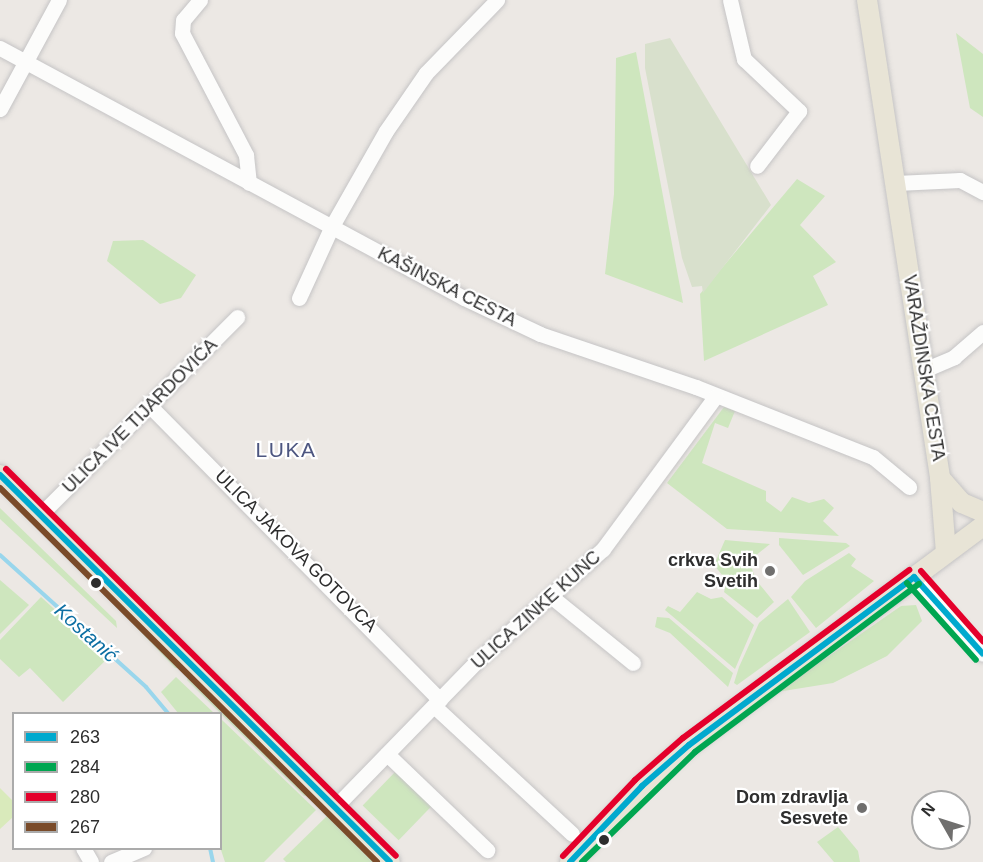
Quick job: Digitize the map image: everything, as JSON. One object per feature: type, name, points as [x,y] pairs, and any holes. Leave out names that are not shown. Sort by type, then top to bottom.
[{"type":"main road","name":"VARAŽDINSKA CESTA","points":[[867,0],[940,478],[945,553]]},
{"type":"main road","points":[[0,475],[390,862]]},
{"type":"main road","points":[[940,478],[962,503],[983,512]]},
{"type":"main road","points":[[570,862],[642,786],[713,726],[983,526]]},
{"type":"street","points":[[0,110],[60,0]]},
{"type":"street","points":[[200,0],[183,20],[182,33],[246,155],[249,183]]},
{"type":"street","points":[[299,298],[332,226],[421,79],[497,0]]},
{"type":"street","points":[[730,0],[744,59],[799,111],[757,166]]},
{"type":"street","name":"KAŠINSKA CESTA","points":[[0,48],[249,183],[540,334],[716,396],[873,457],[909,487]]},
{"type":"street","points":[[896,183],[960,180],[983,192]]},
{"type":"street","name":"ULICA IVE TIJARDOVIĆA","points":[[41,514],[237,317]]},
{"type":"street","points":[[924,370],[954,357],[983,332]]},
{"type":"street","name":"ULICA ZINKE KUNC","points":[[335,807],[488,652],[553,598],[603,549],[716,396]]},
{"type":"street","name":"ULICA JAKOVA GOTOVCA","points":[[150,405],[437,703],[572,834]]},
{"type":"street","points":[[914,577],[983,654]]},
{"type":"street","points":[[553,598],[633,663]]},
{"type":"street","points":[[387,754],[487,850]]},
{"type":"street","points":[[111,862],[141,850]]},
{"type":"green space","points":[[956,33],[983,54],[983,117],[970,108]]},
{"type":"green space","points":[[670,38],[771,205],[703,293],[702,286],[692,287],[682,258],[645,68],[645,44]]},
{"type":"green space","points":[[636,52],[683,303],[605,274],[614,194],[616,58]]},
{"type":"green space","points":[[797,179],[825,196],[800,225],[836,262],[813,276],[828,305],[704,361],[700,294]]},
{"type":"green space","points":[[143,240],[196,275],[181,298],[160,304],[107,261],[113,241]]},
{"type":"green space","points":[[724,407],[735,411],[728,428],[715,423],[702,463],[766,491],[766,501],[781,512],[792,497],[809,503],[824,499],[834,508],[823,521],[839,536],[727,529],[667,483]]},
{"type":"green space","points":[[0,508],[116,621],[117,628],[0,519]]},
{"type":"green space","points":[[779,538],[846,543],[850,546],[803,575],[779,545]]},
{"type":"green space","points":[[725,540],[770,544],[749,561],[756,580],[774,602],[757,618],[724,592],[727,581],[714,565]]},
{"type":"green space","points":[[849,553],[856,559],[851,566],[874,581],[816,628],[791,597],[805,581]]},
{"type":"green space","points":[[0,580],[29,605],[0,634]]},
{"type":"green space","points":[[97,586],[117,600],[184,668],[175,668]]},
{"type":"green space","points":[[697,592],[711,599],[722,597],[754,625],[735,669],[665,610],[668,606],[680,612]]},
{"type":"green space","points":[[41,597],[108,658],[63,702],[30,668],[19,677],[0,659],[0,640]]},
{"type":"green space","points":[[788,599],[810,632],[737,685],[734,683],[739,667],[759,623]]},
{"type":"green space","points":[[916,605],[922,621],[887,656],[833,683],[777,692],[901,606]]},
{"type":"green space","points":[[657,617],[669,618],[733,673],[728,687],[670,633],[655,627]]},
{"type":"green space","points":[[189,675],[312,795],[304,796],[222,715],[222,712],[219,712],[187,680]]},
{"type":"green space","points":[[176,677],[213,712],[177,712],[161,692]]},
{"type":"green space","points":[[222,720],[316,810],[264,862],[225,862],[221,850]]},
{"type":"green space","points":[[396,771],[432,806],[399,840],[363,806]]},
{"type":"green space","points":[[0,788],[12,800],[12,818],[0,829]]},
{"type":"green space","points":[[329,814],[377,862],[286,862],[283,859]]},
{"type":"green space","points":[[838,827],[858,851],[860,862],[834,862],[817,842]]},
{"type":"waterway","name":"Kostanić","points":[[0,555],[146,687],[167,712]]},
{"type":"waterway","name":"Kostanić","points":[[210,850],[213,862]]},
{"type":"transit line","name":"280","points":[[6,469],[396,856]]},
{"type":"transit line","name":"263","points":[[0,475],[390,862]]},
{"type":"transit line","name":"267","points":[[0,488],[377,862]]},
{"type":"transit line","name":"280","points":[[563,856],[635,780],[683,738],[909,570]]},
{"type":"transit line","name":"280","points":[[921,571],[983,641]]},
{"type":"transit line","name":"263","points":[[914,577],[983,654]]},
{"type":"transit line","name":"263","points":[[570,862],[642,786],[689,745],[914,577]]},
{"type":"transit line","name":"284","points":[[907,583],[976,660]]},
{"type":"transit line","name":"284","points":[[582,862],[695,752],[919,584]]},
{"type":"place","name":"crkva Svih Svetih","points":[[770,571]]},
{"type":"place","name":"Dom zdravlja Sesvete","points":[[862,808]]},
{"type":"district","name":"LUKA","points":[[286,450]]}]
